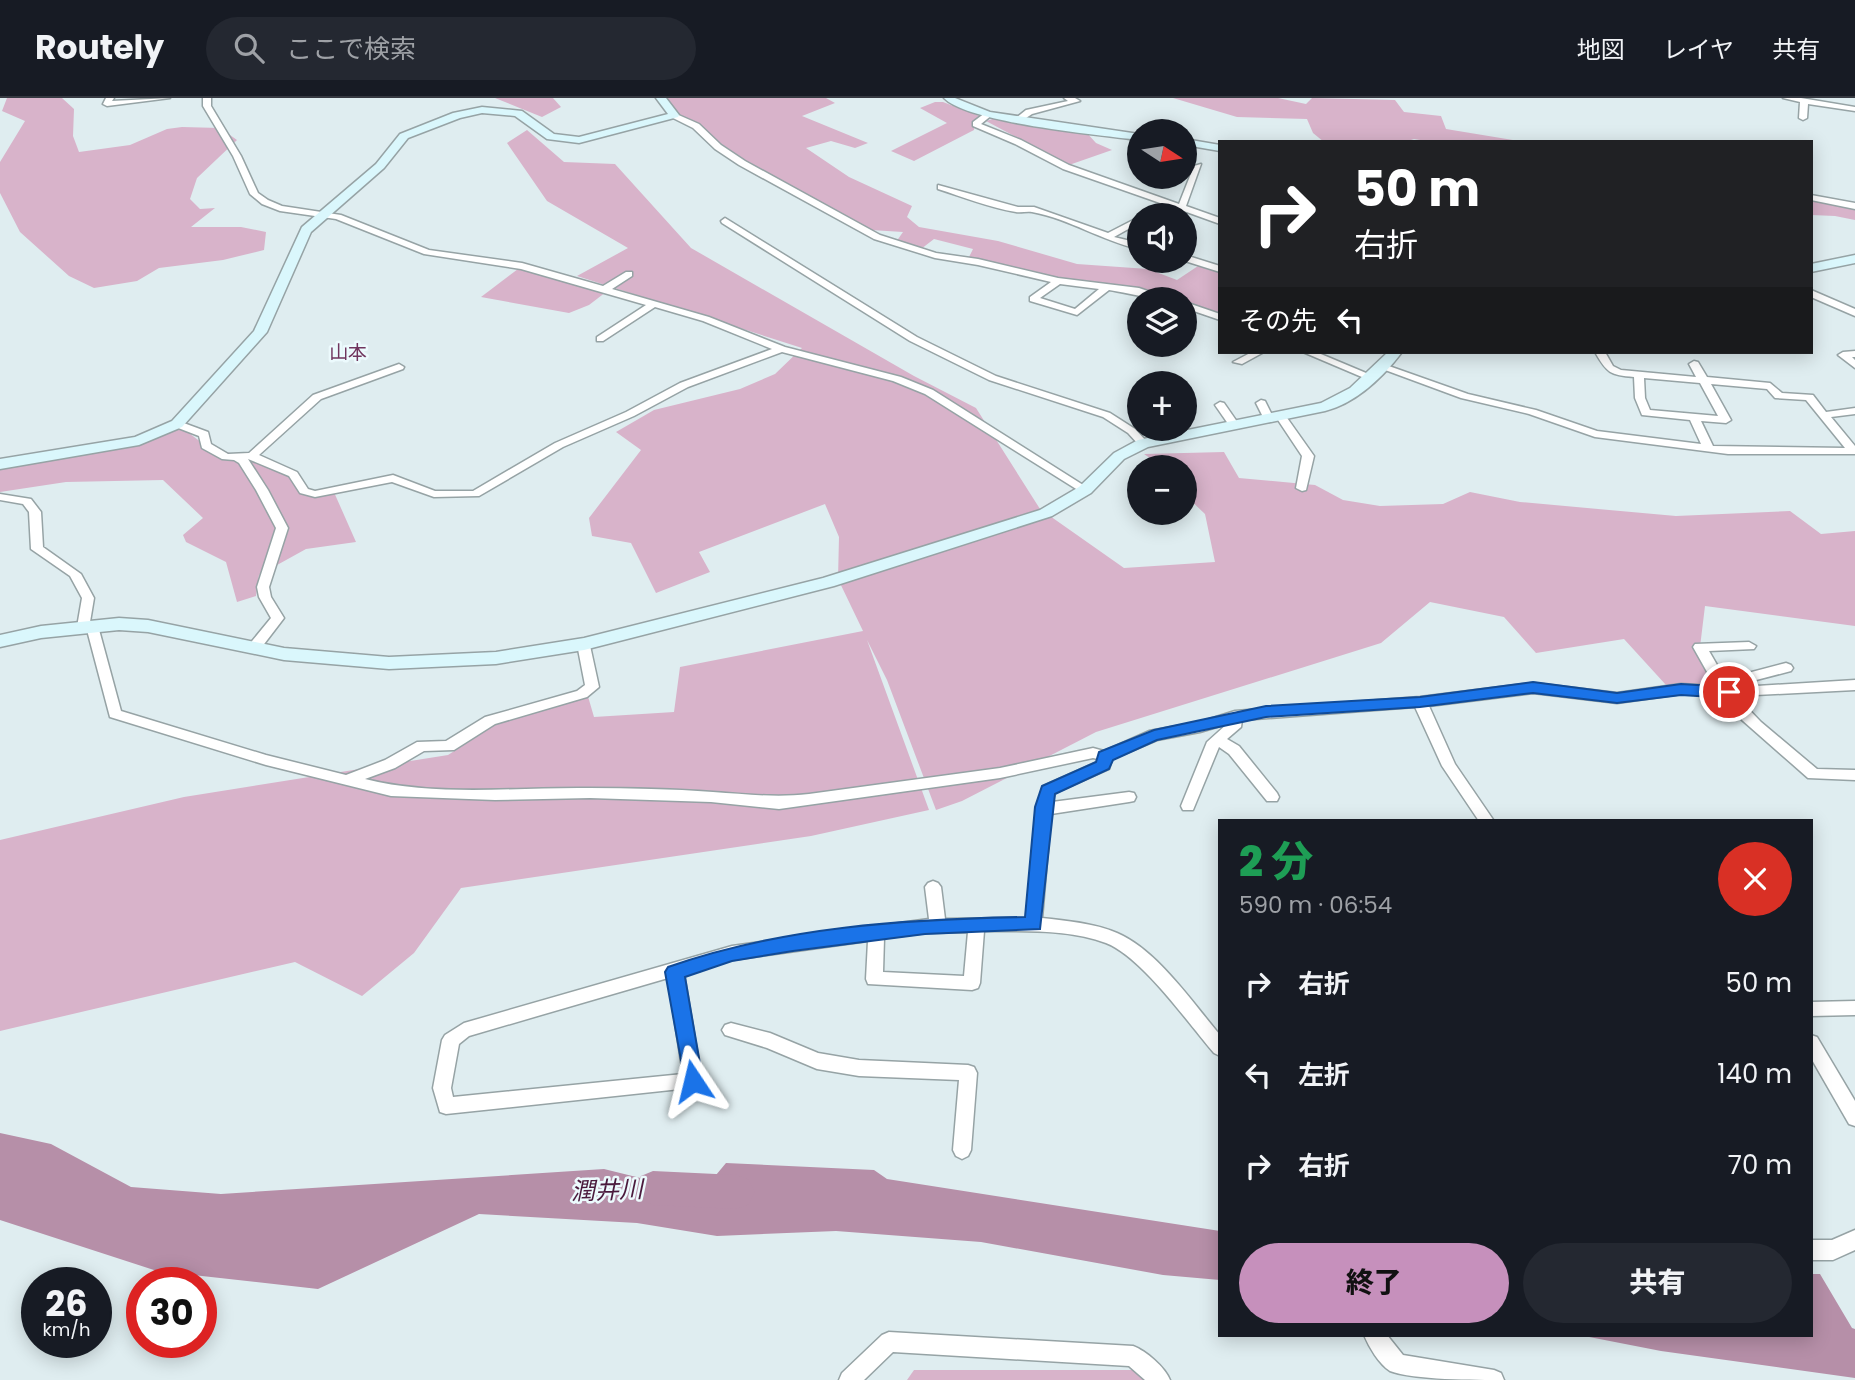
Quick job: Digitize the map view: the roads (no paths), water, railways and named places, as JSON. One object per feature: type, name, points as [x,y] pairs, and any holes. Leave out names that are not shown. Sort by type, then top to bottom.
[{"type":"street","points":[[110,98],[107,104],[166,98]]},
{"type":"street","points":[[207,98],[207,106],[237,156],[254,194],[280,208],[338,217],[427,252],[522,266],[706,319],[781,349],[897,379],[929,392],[1085,490]]},
{"type":"street","points":[[662,98],[674,115],[696,126],[719,148],[741,163],[877,237],[935,255],[978,262],[1058,282],[1127,289]]},
{"type":"street","points":[[949,98],[958,105],[988,115],[1127,136]]},
{"type":"street","points":[[1020,118],[1029,113],[1076,101],[1068,98]]},
{"type":"street","points":[[1787,98],[1855,109]]},
{"type":"street","points":[[1803,118],[1804,101]]},
{"type":"street","points":[[0,464],[139,441],[177,424],[260,332],[306,230],[380,166],[404,136],[457,115],[494,110],[519,113],[551,137],[579,140],[674,115]]},
{"type":"street","points":[[988,115],[976,124],[1066,167],[1167,203]]},
{"type":"street","points":[[1197,144],[1218,148]]},
{"type":"street","points":[[1184,203],[1198,166]]},
{"type":"street","points":[[941,187],[1018,210],[1031,209],[1127,243]]},
{"type":"street","points":[[1813,197],[1855,206]]},
{"type":"street","points":[[1197,213],[1218,220]]},
{"type":"street","points":[[725,221],[906,335],[996,379],[1100,412],[1132,429],[1143,443]]},
{"type":"street","points":[[1107,237],[1127,226]]},
{"type":"street","points":[[1813,268],[1855,259]]},
{"type":"street","points":[[1197,261],[1218,267]]},
{"type":"street","points":[[604,290],[629,274]]},
{"type":"street","points":[[1058,282],[1033,299],[1077,312],[1108,286]]},
{"type":"street","points":[[1813,294],[1855,313]]},
{"type":"street","points":[[600,339],[653,304]]},
{"type":"street","points":[[1197,309],[1218,316]]},
{"type":"street","points":[[177,424],[204,434],[206,446],[226,457],[252,456],[293,474],[304,491],[315,494],[393,478],[434,494],[475,494],[559,445],[630,414],[684,385],[781,349]]},
{"type":"street","points":[[1238,362],[1255,354]]},
{"type":"street","points":[[1315,354],[1532,412],[1595,434],[1709,449],[1854,451]]},
{"type":"street","points":[[0,641],[88,627],[148,626],[253,649],[342,661],[412,662],[496,658],[584,644],[828,582],[1046,513],[1085,490],[1119,456],[1143,443],[1275,418],[1347,398],[1393,354]]},
{"type":"street","points":[[1601,354],[1609,368],[1619,373],[1770,386],[1779,396],[1809,397],[1854,451]]},
{"type":"street","points":[[1855,354],[1843,355],[1855,365]]},
{"type":"street","points":[[1639,376],[1640,398],[1646,413],[1726,420],[1694,364]]},
{"type":"street","points":[[252,456],[317,397],[399,368]]},
{"type":"street","points":[[1261,403],[1308,456],[1302,488]]},
{"type":"street","points":[[1220,405],[1235,426]]},
{"type":"street","points":[[1824,415],[1855,411]]},
{"type":"street","points":[[1694,418],[1709,449]]},
{"type":"street","points":[[237,457],[243,461],[262,490],[282,528],[263,587],[265,597],[278,618],[253,649]]},
{"type":"street","points":[[0,497],[27,501],[35,512],[37,549],[75,574],[88,597],[88,627],[115,715],[391,792],[604,793],[711,797],[779,803],[1000,774],[1093,753],[1105,756],[1154,736],[1235,716],[1266,712],[1420,702],[1533,688],[1617,698],[1681,689],[1731,692],[1855,685]]},
{"type":"street","points":[[344,781],[390,764],[422,746],[449,746],[491,720],[582,694],[592,687],[584,644]]},
{"type":"street","points":[[1749,646],[1700,647],[1731,692],[1736,707],[1795,755],[1813,774],[1855,775]]},
{"type":"street","points":[[1731,692],[1734,681],[1786,668]]},
{"type":"street","points":[[1420,702],[1454,775],[1486,819]]},
{"type":"street","points":[[1188,806],[1217,739],[1236,724],[1235,716]]},
{"type":"street","points":[[1217,739],[1234,750],[1272,797]]},
{"type":"street","points":[[1034,924],[1044,808],[1048,790],[1104,765],[1105,756]]},
{"type":"street","points":[[1044,808],[1129,797]]},
{"type":"street","points":[[933,887],[938,926]]},
{"type":"street","points":[[674,972],[693,1081],[446,1106],[442,1088],[451,1040],[464,1030],[674,972],[732,953],[938,926],[1034,924],[1073,928],[1112,938],[1134,951],[1218,1046]]},
{"type":"street","points":[[876,934],[874,979],[972,984],[977,925]]},
{"type":"street","points":[[1813,1009],[1855,1008]]},
{"type":"street","points":[[731,1030],[828,1063],[859,1068],[968,1073],[962,1150]]},
{"type":"street","points":[[1813,1045],[1855,1118]]},
{"type":"street","points":[[1813,1250],[1833,1250],[1855,1240]]},
{"type":"street","points":[[1375,1337],[1392,1360],[1399,1365],[1494,1380]]},
{"type":"street","points":[[849,1380],[890,1342],[1133,1356],[1160,1380]]},
{"type":"water","points":[[0,1133],[51,1144],[131,1187],[221,1194],[604,1169],[701,1193],[726,1163],[874,1170],[887,1179],[1218,1231],[1218,1280],[1163,1275],[981,1242],[836,1231],[717,1236],[637,1223],[479,1214],[318,1289],[217,1278],[217,1267],[145,1267],[0,1220]]},
{"type":"water","points":[[1813,1274],[1820,1274],[1855,1329],[1855,1378],[1661,1351],[1589,1337],[1813,1337]]},
{"type":"waterway","name":"潤井川","points":[[653,1188],[737,1192]]},
{"type":"district","name":"山本","points":[[348,352]]}]
